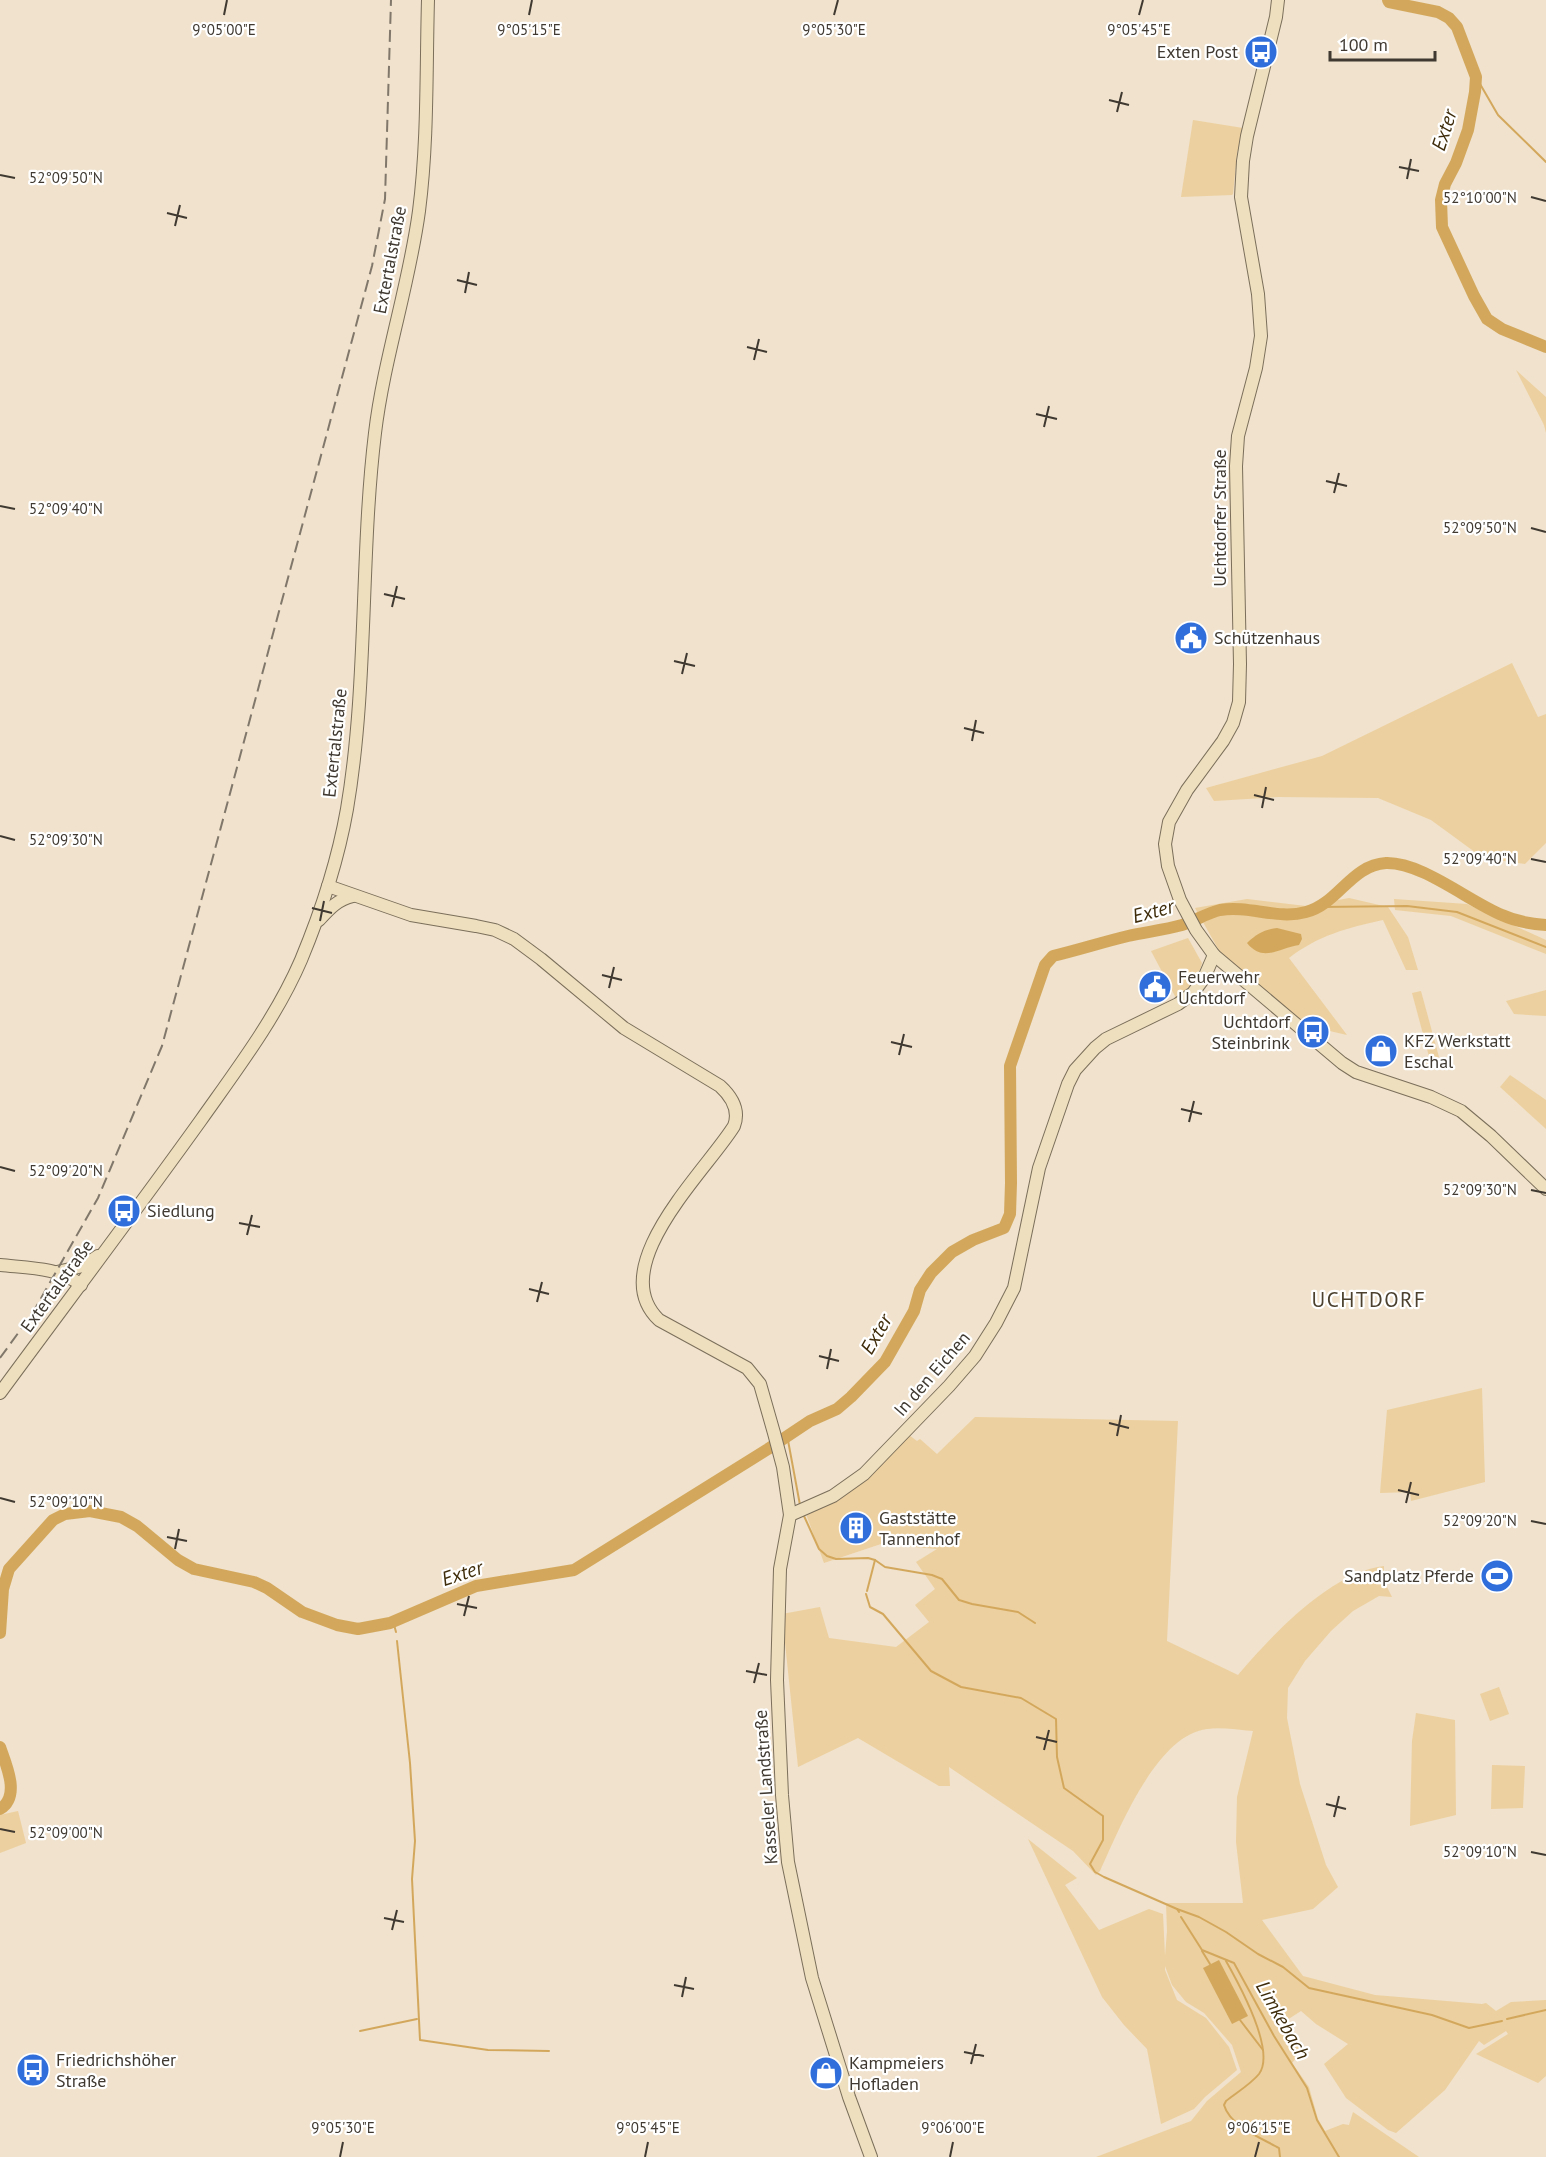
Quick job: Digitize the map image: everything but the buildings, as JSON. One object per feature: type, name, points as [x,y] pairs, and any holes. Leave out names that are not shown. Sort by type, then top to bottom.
[{"type":"street","name":"Extertalstraße","points":[[0,1393],[246,1056],[299,963],[328,886],[346,813],[356,739],[374,435],[383,379],[413,249],[419,209],[423,159],[428,0]]},
{"type":"street","name":"Uchtdorfer Straße","points":[[1278,0],[1276,17],[1246,136],[1241,188],[1243,218],[1258,294],[1261,336],[1256,368],[1238,436],[1236,466],[1239,702],[1233,723],[1223,741],[1187,790],[1169,822],[1165,844],[1168,866],[1180,900],[1196,930],[1214,955],[1342,1063],[1356,1072],[1431,1097],[1461,1111],[1491,1136],[1546,1189]]},
{"type":"street","name":"Kasseler Landstraße","points":[[328,886],[411,915],[495,930],[514,939],[624,1028],[713,1082],[732,1099],[737,1114],[736,1122],[678,1200],[662,1226],[647,1259],[643,1289],[651,1311],[659,1320],[753,1373],[760,1384],[774,1432],[790,1515],[780,1569],[777,1670],[782,1795],[788,1862],[812,1978],[849,2097],[872,2157]]},
{"type":"street","points":[[315,925],[334,904],[341,899],[353,896]]},
{"type":"street","name":"In den Eichen","points":[[790,1515],[834,1496],[864,1474],[955,1380],[983,1344],[1014,1288],[1039,1168],[1068,1084],[1084,1059],[1106,1039],[1186,999],[1193,993],[1204,978],[1214,955]]},
{"type":"street","points":[[57,1272],[82,1266],[104,1252]]},
{"type":"street","points":[[0,1264],[57,1272],[74,1279],[81,1285]]},
{"type":"shaded area","points":[[1193,120],[1243,128],[1232,195],[1181,197]]},
{"type":"shaded area","points":[[1516,370],[1546,397],[1546,433],[1544,425]]},
{"type":"shaded area","points":[[1512,663],[1538,717],[1546,714],[1546,843],[1525,864],[1483,858],[1431,820],[1378,798],[1278,797],[1214,801],[1206,788],[1322,756]]},
{"type":"shaded area","points":[[1349,898],[1388,907],[1408,937],[1418,970],[1406,970],[1383,920],[1334,933],[1311,943],[1289,958],[1347,1035],[1304,1025],[1221,954],[1195,908],[1247,899],[1306,906]]},
{"type":"shaded area","points":[[1394,899],[1467,904],[1546,940],[1546,954],[1451,916],[1395,910]]},
{"type":"shaded area","points":[[1277,928],[1301,934],[1302,939],[1299,945],[1265,953],[1253,949],[1247,943],[1260,933]]},
{"type":"shaded area","points":[[1188,938],[1202,963],[1192,983],[1176,998],[1151,951]]},
{"type":"shaded area","points":[[1546,990],[1546,1016],[1514,1014],[1506,1001]]},
{"type":"shaded area","points":[[1421,991],[1439,1057],[1430,1060],[1412,993]]},
{"type":"shaded area","points":[[1510,1075],[1546,1100],[1546,1129],[1500,1087]]},
{"type":"shaded area","points":[[1482,1388],[1485,1482],[1411,1501],[1410,1492],[1380,1493],[1387,1410]]},
{"type":"shaded area","points":[[975,1417],[1178,1421],[1167,1641],[1238,1675],[1267,1642],[1323,1593],[1343,1580],[1384,1566],[1384,1581],[1392,1597],[1379,1596],[1353,1611],[1331,1631],[1305,1661],[1288,1688],[1287,1718],[1300,1784],[1326,1865],[1338,1887],[1313,1909],[1262,1920],[1303,1976],[1375,1995],[1486,2003],[1496,2011],[1511,2002],[1546,2000],[1546,2076],[1538,2083],[1476,2054],[1508,2034],[1506,2031],[1484,2045],[1479,2041],[1445,2090],[1396,2133],[1388,2130],[1346,2098],[1324,2064],[1348,2044],[1316,2024],[1301,2011],[1287,2020],[1304,2048],[1292,2063],[1309,2087],[1318,2119],[1325,2131],[1343,2124],[1349,2125],[1353,2112],[1419,2157],[1096,2157],[1191,2121],[1207,2101],[1241,2072],[1232,2045],[1204,2013],[1186,2002],[1172,1985],[1165,1966],[1177,2000],[1206,2018],[1229,2047],[1237,2070],[1194,2109],[1161,2124],[1147,2049],[1102,1997],[1028,1839],[1077,1878],[1065,1885],[1099,1930],[1149,1909],[1163,1914],[1165,1956],[1166,1903],[1243,1903],[1236,1842],[1237,1797],[1253,1731],[1207,1729],[1189,1735],[1171,1748],[1141,1787],[1096,1875],[1073,1851],[949,1767],[950,1786],[939,1786],[858,1738],[798,1767],[782,1614],[820,1607],[829,1638],[896,1647],[929,1622],[915,1605],[935,1589],[916,1562],[937,1549],[881,1544],[824,1563],[806,1514],[909,1435],[917,1441],[920,1439],[937,1454]]},
{"type":"shaded area","name":"Sandplatz Pferde","points":[[1489,1563],[1507,1564],[1505,1590],[1486,1589]]},
{"type":"shaded area","points":[[1499,1687],[1509,1714],[1490,1721],[1480,1694]]},
{"type":"shaded area","points":[[1416,1713],[1455,1720],[1456,1815],[1410,1826],[1412,1741]]},
{"type":"shaded area","points":[[1492,1765],[1525,1766],[1523,1808],[1491,1809]]},
{"type":"shaded area","points":[[18,1811],[26,1843],[0,1853],[0,1815]]},
{"type":"shaded area","points":[[1219,1960],[1248,2016],[1232,2024],[1203,1968]]},
{"type":"waterway","name":"Exter","points":[[1388,0],[1438,12],[1449,18],[1457,27],[1476,77],[1475,92],[1468,130],[1456,163],[1445,184],[1441,200],[1442,227],[1487,319],[1502,329],[1546,347]]},
{"type":"waterway","points":[[1476,77],[1498,115],[1546,162]]},
{"type":"waterway","name":"Exter","points":[[0,1633],[3,1589],[9,1569],[53,1520],[65,1514],[90,1511],[121,1517],[137,1526],[178,1560],[194,1569],[254,1582],[267,1588],[302,1612],[337,1625],[358,1629],[390,1623],[476,1586],[574,1570],[810,1421],[837,1409],[885,1362],[914,1311],[920,1290],[931,1273],[952,1252],[973,1240],[1004,1228],[1010,1214],[1010,1066],[1045,965],[1053,956],[1128,936],[1182,925],[1220,910],[1242,909],[1274,914],[1306,912],[1327,901],[1363,870],[1386,863],[1400,864],[1430,875],[1507,917],[1546,925]]},
{"type":"waterway","points":[[1320,907],[1407,906],[1457,912],[1546,947]]},
{"type":"waterway","points":[[787,1435],[800,1505]]},
{"type":"waterway","name":"Limkebach","points":[[804,1516],[819,1549],[827,1556],[836,1559],[868,1558],[885,1567],[932,1575],[942,1579],[959,1600],[1018,1612],[1035,1623]]},
{"type":"waterway","points":[[867,1591],[875,1560]]},
{"type":"waterway","name":"Limkebach","points":[[866,1594],[870,1607],[883,1614],[931,1671],[961,1687],[1021,1698],[1056,1719],[1057,1757],[1064,1788],[1103,1816],[1103,1840],[1090,1864],[1095,1872],[1177,1909],[1179,1912]]},
{"type":"waterway","points":[[393,1621],[396,1632]]},
{"type":"waterway","points":[[397,1641],[410,1763],[415,1841],[412,1879],[420,2040],[488,2050],[549,2051]]},
{"type":"waterway","name":"Exter","points":[[0,1747],[11,1788],[10,1796],[0,1809]]},
{"type":"waterway","points":[[1177,1909],[1199,1917],[1226,1932],[1258,1954],[1283,1967],[1309,1988],[1432,2015],[1469,2028],[1502,2021]]},
{"type":"waterway","name":"Limkebach","points":[[1181,1917],[1202,1950],[1234,1963],[1274,2036],[1307,2088],[1317,2120],[1339,2157]]},
{"type":"waterway","points":[[1202,1951],[1210,1964]]},
{"type":"waterway","points":[[1226,1961],[1254,2017],[1263,2050],[1263,2063],[1256,2078],[1224,2105],[1239,2125],[1279,2148],[1280,2157]]},
{"type":"waterway","points":[[1507,2019],[1546,2010]]},
{"type":"waterway","points":[[360,2031],[417,2019]]},
{"type":"waterway","points":[[1240,2020],[1263,2050]]},
{"type":"railway","points":[[0,1358],[32,1314],[98,1198],[162,1046],[372,266],[385,199],[391,0]]},
{"type":"place","name":"Exten Post","points":[[1261,52]]},
{"type":"place","name":"Schützenhaus","points":[[1191,638]]},
{"type":"place","name":"Feuerwehr Uchtdorf","points":[[1155,987]]},
{"type":"place","name":"Uchtdorf Steinbrink","points":[[1313,1032]]},
{"type":"place","name":"KFZ Werkstatt Eschal","points":[[1381,1051]]},
{"type":"place","name":"Siedlung","points":[[124,1211]]},
{"type":"place","name":"Gaststätte Tannenhof","points":[[856,1528]]},
{"type":"place","name":"Sandplatz Pferde","points":[[1497,1576]]},
{"type":"place","name":"Friedrichshöher Straße","points":[[33,2070]]},
{"type":"place","name":"Kampmeiers Hofladen","points":[[826,2073]]},
{"type":"district","name":"UCHTDORF","points":[[1369,1300]]}]
